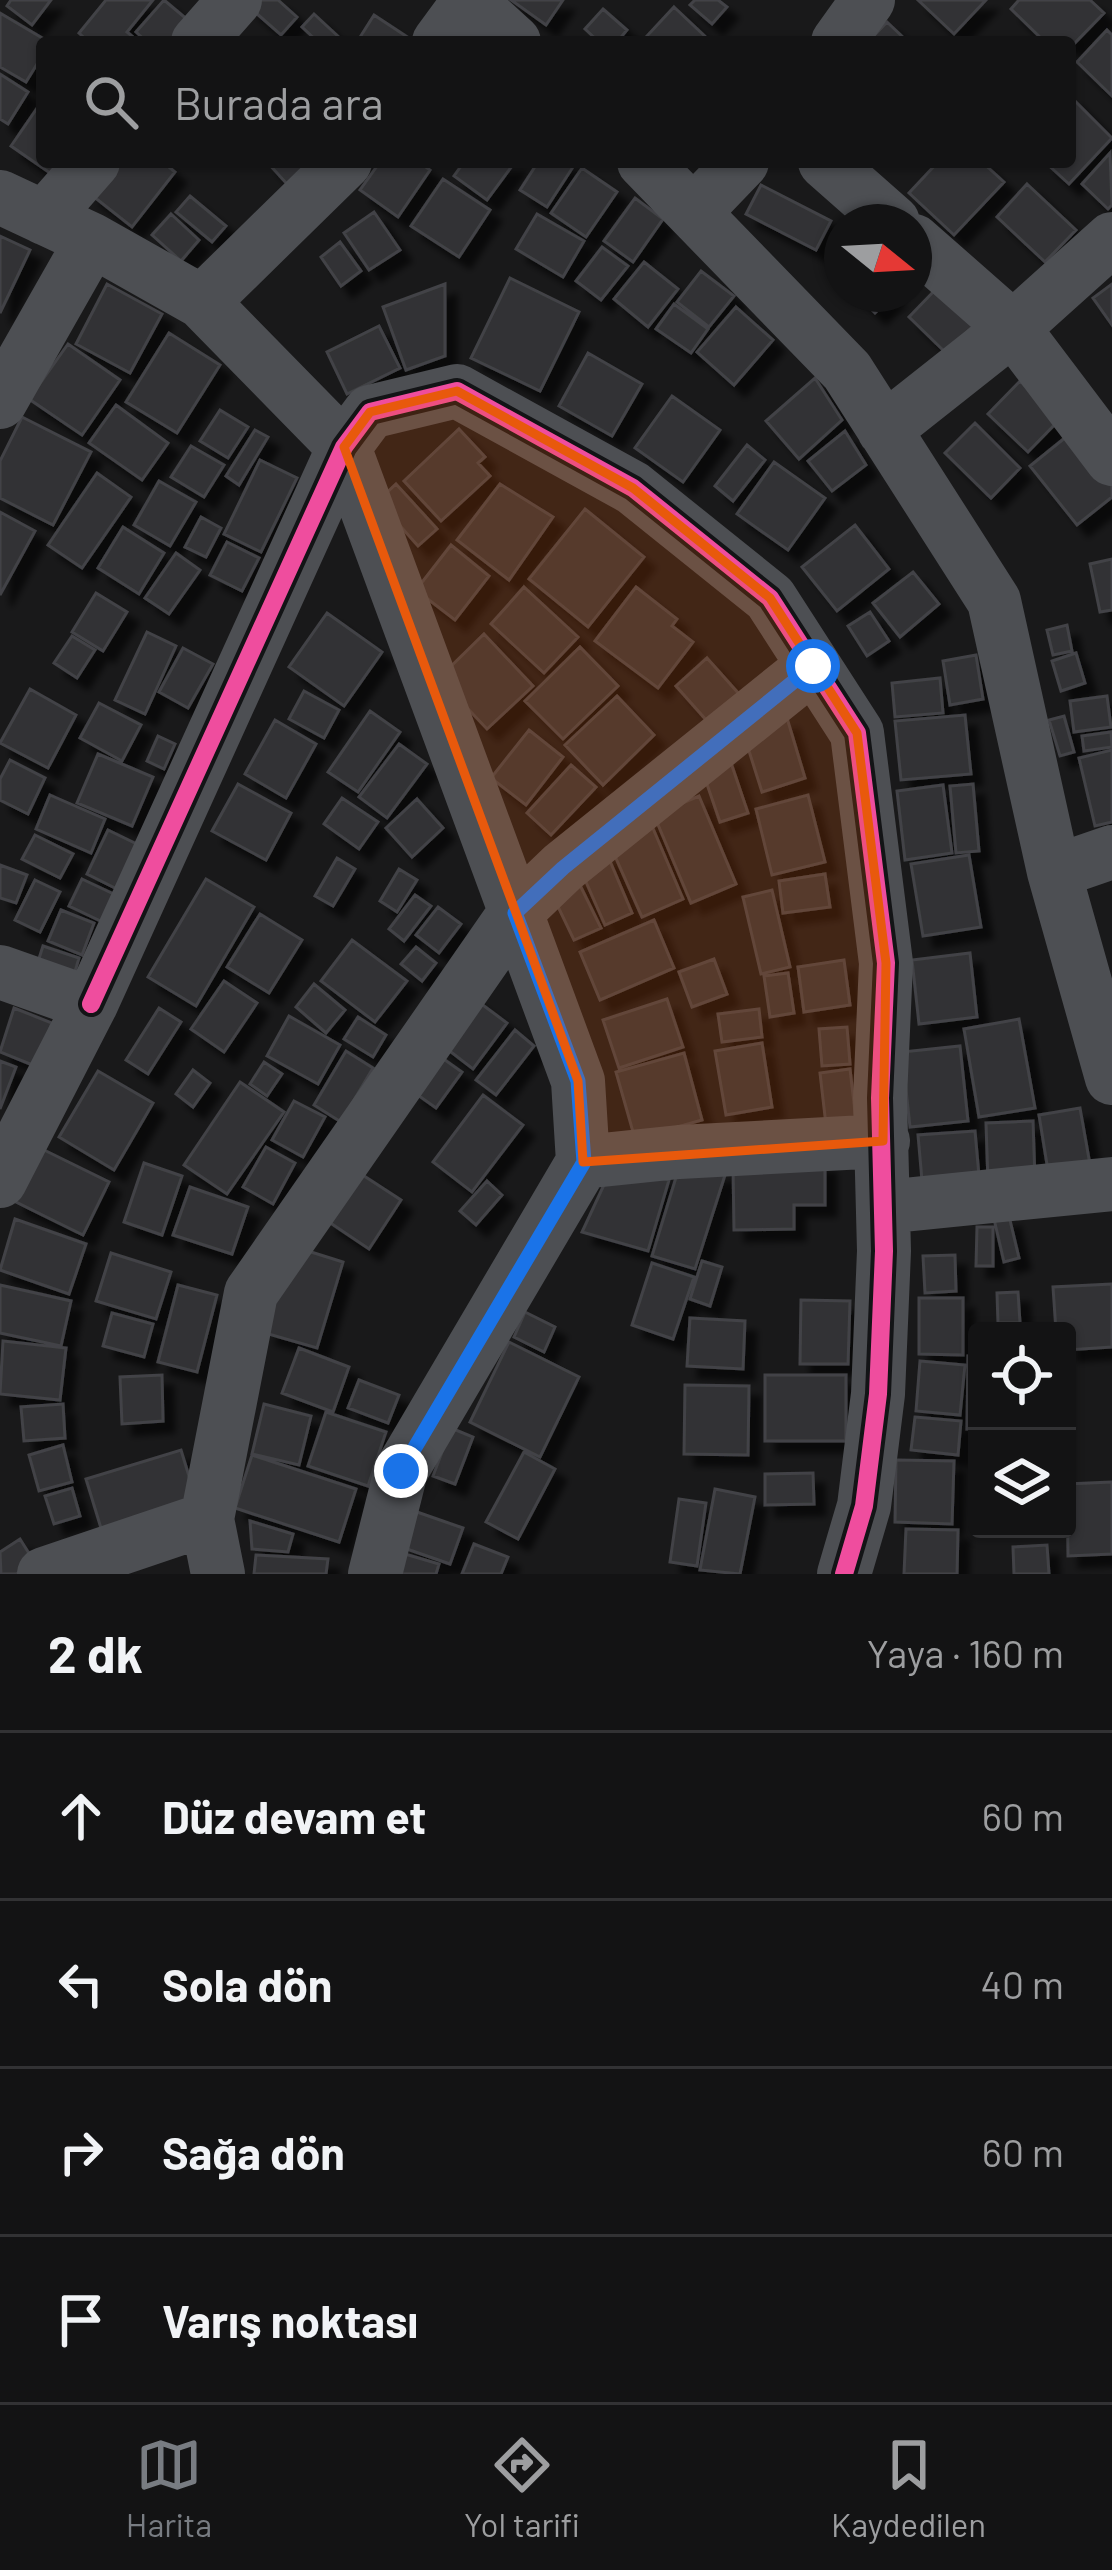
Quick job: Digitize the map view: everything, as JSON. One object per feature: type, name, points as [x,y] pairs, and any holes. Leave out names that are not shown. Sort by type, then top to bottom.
[{"type":"street","points":[[203,36],[235,0]]},
{"type":"street","points":[[443,36],[469,0],[508,36]]},
{"type":"street","points":[[842,36],[868,0]]},
{"type":"street","points":[[0,402],[45,218],[88,168]]},
{"type":"street","points":[[202,302],[340,168]]},
{"type":"street","points":[[650,168],[847,371],[994,601],[1054,872],[1112,1078]]},
{"type":"street","points":[[695,212],[736,168]]},
{"type":"street","points":[[832,168],[873,204]]},
{"type":"street","points":[[45,218],[202,302],[344,447],[578,1081],[584,1162],[401,1471],[375,1574]]},
{"type":"street","points":[[884,430],[1012,328],[1112,239]]},
{"type":"street","points":[[932,257],[1012,328],[1112,459]]},
{"type":"street","points":[[0,1181],[91,1004],[344,447],[370,412],[457,391],[633,488],[770,598],[856,734],[886,963],[880,1098],[884,1207],[878,1394],[864,1506],[844,1574]]},
{"type":"street","points":[[218,1574],[207,1519],[250,1293],[515,913],[563,868],[813,666]]},
{"type":"street","points":[[1054,872],[1112,851]]},
{"type":"street","points":[[0,972],[91,1004]]},
{"type":"street","points":[[584,1162],[883,1141]]},
{"type":"street","points":[[884,1207],[1112,1184]]},
{"type":"street","points":[[44,1574],[207,1519]]},
{"type":"highlighted area","points":[[457,391],[633,488],[770,598],[857,733],[886,963],[883,1141],[583,1162],[578,1081],[344,447],[370,412]]},
{"type":"building","points":[[11,0],[51,0],[32,25],[7,6]]},
{"type":"building","points":[[106,0],[153,0],[127,32],[132,36],[79,33]]},
{"type":"building","points":[[164,0],[195,26],[187,36],[140,36],[136,32]]},
{"type":"building","points":[[253,0],[278,0],[297,17],[281,35],[248,6]]},
{"type":"building","points":[[511,0],[563,0],[546,25]]},
{"type":"building","points":[[695,0],[718,0],[727,7],[712,24],[690,5]]},
{"type":"building","points":[[918,0],[986,0],[954,34]]},
{"type":"building","points":[[1019,0],[1090,0],[1104,13],[1076,42],[1076,36],[1039,36],[1011,9]]},
{"type":"building","points":[[674,7],[705,36],[647,36]]},
{"type":"building","points":[[603,9],[627,30],[622,36],[593,36],[585,29]]},
{"type":"building","points":[[0,13],[39,36],[36,66],[26,82],[0,67]]},
{"type":"building","points":[[314,14],[338,36],[312,36],[302,27]]},
{"type":"building","points":[[374,15],[406,36],[361,36]]},
{"type":"building","points":[[887,22],[902,36],[874,36]]},
{"type":"building","points":[[1107,30],[1112,35],[1112,96],[1077,62]]},
{"type":"building","points":[[0,74],[28,92],[8,124],[0,119]]},
{"type":"building","points":[[1076,102],[1112,138],[1069,184],[1052,168],[1076,168]]},
{"type":"building","points":[[36,110],[36,163],[11,146]]},
{"type":"building","points":[[1110,153],[1112,205],[1108,209],[1082,184]]},
{"type":"building","points":[[43,168],[77,168],[66,184]]},
{"type":"building","points":[[108,168],[170,168],[175,172],[132,227],[89,193]]},
{"type":"building","points":[[272,168],[304,168],[287,184]]},
{"type":"building","points":[[376,168],[430,170],[398,217],[360,190]]},
{"type":"building","points":[[460,168],[511,168],[487,200],[454,176]]},
{"type":"building","points":[[534,168],[572,168],[547,207],[520,190]]},
{"type":"building","points":[[582,168],[617,192],[586,237],[551,213]]},
{"type":"building","points":[[932,168],[989,168],[1004,182],[954,235],[932,214],[932,204],[921,204],[909,193]]},
{"type":"building","points":[[443,179],[490,210],[459,257],[411,226]]},
{"type":"building","points":[[1027,184],[1076,230],[1045,262],[997,217]]},
{"type":"building","points":[[761,185],[824,217],[824,235],[816,250],[746,214]]},
{"type":"building","points":[[190,196],[226,226],[212,242],[176,212]]},
{"type":"building","points":[[635,198],[663,219],[633,262],[604,241]]},
{"type":"building","points":[[374,212],[400,250],[369,270],[344,233]]},
{"type":"building","points":[[171,214],[199,240],[181,261],[152,235]]},
{"type":"building","points":[[537,214],[584,241],[563,277],[516,249]]},
{"type":"building","points":[[0,236],[30,250],[0,313]]},
{"type":"building","points":[[340,242],[361,271],[341,286],[321,257]]},
{"type":"building","points":[[602,247],[628,266],[601,300],[576,281]]},
{"type":"building","points":[[644,262],[678,289],[648,327],[614,299]]},
{"type":"building","points":[[701,271],[734,296],[709,327],[677,302]]},
{"type":"building","points":[[510,278],[579,312],[540,391],[471,358]]},
{"type":"building","points":[[107,284],[162,314],[130,373],[76,344]]},
{"type":"building","points":[[445,284],[445,356],[406,370],[383,307]]},
{"type":"building","points":[[1112,284],[1112,325],[1093,298]]},
{"type":"building","points":[[935,290],[973,326],[946,353],[909,317],[914,312],[932,312]]},
{"type":"building","points":[[674,304],[708,329],[691,353],[656,329]]},
{"type":"building","points":[[736,307],[773,340],[734,385],[697,352]]},
{"type":"building","points":[[379,326],[400,368],[347,394],[327,352]]},
{"type":"building","points":[[169,333],[220,365],[177,433],[126,402]]},
{"type":"building","points":[[68,344],[120,380],[82,435],[29,399]]},
{"type":"building","points":[[588,353],[642,384],[612,436],[559,406]]},
{"type":"building","points":[[815,378],[842,420],[799,459],[766,421]]},
{"type":"building","points":[[1020,381],[1060,419],[1028,452],[988,414]]},
{"type":"building","points":[[672,396],[720,430],[683,482],[635,448]]},
{"type":"building","points":[[116,405],[168,443],[142,480],[89,443]]},
{"type":"building","points":[[220,410],[248,427],[228,458],[200,441]]},
{"type":"building","points":[[22,417],[91,452],[53,525],[0,498],[0,461]]},
{"type":"building","points":[[975,423],[1020,468],[991,498],[945,453]]},
{"type":"building","points":[[459,429],[485,457],[478,463],[490,476],[441,521],[404,481]]},
{"type":"building","points":[[255,430],[268,437],[239,485],[226,476]]},
{"type":"building","points":[[845,431],[866,465],[832,491],[808,461]]},
{"type":"building","points":[[1071,433],[1112,486],[1112,497],[1077,525],[1030,466]]},
{"type":"building","points":[[747,445],[765,460],[733,501],[715,486]]},
{"type":"building","points":[[191,446],[224,465],[204,497],[171,477]]},
{"type":"building","points":[[260,460],[297,478],[261,552],[224,534]]},
{"type":"building","points":[[774,462],[825,498],[788,550],[737,514]]},
{"type":"building","points":[[97,473],[131,497],[82,568],[48,545]]},
{"type":"building","points":[[159,481],[196,502],[170,546],[134,525]]},
{"type":"building","points":[[396,484],[437,529],[418,546],[378,501]]},
{"type":"building","points":[[500,484],[553,517],[509,580],[457,540]]},
{"type":"building","points":[[585,509],[644,557],[588,627],[529,579]]},
{"type":"building","points":[[0,512],[35,531],[0,595]]},
{"type":"building","points":[[201,517],[221,528],[206,557],[185,547]]},
{"type":"building","points":[[855,525],[889,569],[837,611],[802,567]]},
{"type":"building","points":[[123,527],[164,553],[139,594],[98,568]]},
{"type":"building","points":[[227,542],[259,558],[242,591],[210,575]]},
{"type":"building","points":[[451,545],[489,576],[455,620],[416,590]]},
{"type":"building","points":[[176,553],[200,570],[169,614],[145,598]]},
{"type":"building","points":[[1112,559],[1112,610],[1100,612],[1090,564]]},
{"type":"building","points":[[913,572],[939,604],[900,637],[873,603]]},
{"type":"building","points":[[524,587],[578,637],[544,673],[491,624]]},
{"type":"building","points":[[636,587],[677,619],[672,626],[693,642],[658,688],[595,641]]},
{"type":"building","points":[[96,593],[127,612],[103,651],[72,632]]},
{"type":"building","points":[[870,612],[889,641],[867,656],[848,626]]},
{"type":"building","points":[[327,613],[382,652],[344,706],[289,667]]},
{"type":"building","points":[[1067,625],[1072,651],[1053,655],[1047,630]]},
{"type":"building","points":[[147,632],[176,646],[145,714],[115,700]]},
{"type":"building","points":[[484,634],[533,686],[487,729],[439,678]]},
{"type":"building","points":[[72,636],[95,650],[77,678],[54,663]]},
{"type":"building","points":[[580,647],[618,686],[563,739],[525,701]]},
{"type":"building","points":[[183,648],[213,664],[188,708],[159,692]]},
{"type":"building","points":[[1076,653],[1085,683],[1061,691],[1052,661]]},
{"type":"building","points":[[976,655],[983,699],[950,705],[943,661]]},
{"type":"building","points":[[707,658],[739,694],[708,722],[676,686]]},
{"type":"building","points":[[940,678],[943,713],[895,717],[892,683]]},
{"type":"building","points":[[30,689],[76,715],[48,768],[0,743]]},
{"type":"building","points":[[304,691],[339,710],[324,738],[289,719]]},
{"type":"building","points":[[617,696],[654,735],[603,785],[565,745]]},
{"type":"building","points":[[1107,696],[1111,727],[1074,732],[1070,701]]},
{"type":"building","points":[[99,703],[141,725],[122,761],[80,738]]},
{"type":"building","points":[[370,711],[400,732],[358,792],[328,772]]},
{"type":"building","points":[[965,715],[971,774],[901,780],[895,721]]},
{"type":"building","points":[[1064,716],[1074,752],[1060,756],[1049,720]]},
{"type":"building","points":[[787,718],[805,778],[762,792],[743,732]]},
{"type":"building","points":[[275,720],[316,744],[286,798],[245,774]]},
{"type":"building","points":[[529,730],[563,757],[526,805],[491,778]]},
{"type":"building","points":[[1111,732],[1112,747],[1084,751],[1082,736]]},
{"type":"building","points":[[158,736],[175,744],[164,769],[147,761]]},
{"type":"building","points":[[399,744],[427,764],[387,818],[359,797]]},
{"type":"building","points":[[1112,750],[1112,822],[1095,826],[1079,758]]},
{"type":"building","points":[[98,754],[153,777],[132,826],[77,803]]},
{"type":"building","points":[[728,754],[748,813],[720,822],[700,764]]},
{"type":"building","points":[[10,760],[45,778],[28,814],[0,800],[0,779]]},
{"type":"building","points":[[571,765],[596,787],[551,835],[527,813]]},
{"type":"building","points":[[238,784],[291,813],[266,860],[212,831]]},
{"type":"building","points":[[973,784],[979,851],[956,853],[950,786]]},
{"type":"building","points":[[943,785],[952,853],[905,860],[897,791]]},
{"type":"building","points":[[50,795],[105,819],[91,853],[36,829]]},
{"type":"building","points":[[808,795],[825,862],[772,875],[756,809]]},
{"type":"building","points":[[699,796],[736,884],[691,903],[654,815]]},
{"type":"building","points":[[342,798],[378,822],[359,849],[324,824]]},
{"type":"building","points":[[417,799],[443,828],[412,857],[386,828]]},
{"type":"building","points":[[649,819],[683,899],[642,917],[607,838]]},
{"type":"building","points":[[108,830],[149,850],[127,894],[87,874]]},
{"type":"building","points":[[35,835],[73,854],[60,878],[22,859]]},
{"type":"building","points":[[607,854],[632,913],[605,925],[579,866]]},
{"type":"building","points":[[969,855],[981,927],[923,936],[911,864]]},
{"type":"building","points":[[337,858],[355,869],[333,906],[315,896]]},
{"type":"building","points":[[0,865],[27,875],[16,903],[0,898]]},
{"type":"building","points":[[399,869],[417,880],[397,912],[380,901]]},
{"type":"building","points":[[825,874],[830,907],[783,913],[779,881]]},
{"type":"building","points":[[576,877],[601,928],[574,940],[550,890]]},
{"type":"building","points":[[82,879],[122,898],[109,925],[69,906]]},
{"type":"building","points":[[206,879],[254,907],[196,1006],[148,977]]},
{"type":"building","points":[[35,880],[60,892],[40,932],[15,920]]},
{"type":"building","points":[[772,890],[790,967],[761,974],[743,897]]},
{"type":"building","points":[[415,895],[431,906],[404,941],[389,929]]},
{"type":"building","points":[[438,907],[461,924],[439,953],[416,935]]},
{"type":"building","points":[[61,910],[94,923],[82,955],[48,941]]},
{"type":"building","points":[[260,914],[302,940],[269,993],[227,967]]},
{"type":"building","points":[[654,920],[674,968],[600,1000],[580,952]]},
{"type":"building","points":[[352,940],[407,981],[375,1022],[321,981]]},
{"type":"building","points":[[43,946],[79,958],[72,982],[35,971]]},
{"type":"building","points":[[416,947],[436,963],[422,981],[401,964]]},
{"type":"building","points":[[970,953],[977,1017],[919,1024],[912,960]]},
{"type":"building","points":[[714,959],[727,994],[692,1007],[679,972]]},
{"type":"building","points":[[844,960],[850,1005],[804,1012],[798,967]]},
{"type":"building","points":[[788,973],[794,1013],[770,1017],[764,976]]},
{"type":"building","points":[[224,981],[257,1003],[224,1052],[191,1029]]},
{"type":"building","points":[[314,984],[345,1010],[326,1033],[296,1007]]},
{"type":"building","points":[[468,994],[507,1023],[473,1069],[434,1039]]},
{"type":"building","points":[[667,999],[683,1047],[619,1068],[603,1020]]},
{"type":"building","points":[[14,1008],[52,1023],[35,1066],[0,1052]]},
{"type":"building","points":[[159,1008],[181,1022],[148,1074],[126,1060]]},
{"type":"building","points":[[759,1009],[762,1037],[722,1042],[718,1014]]},
{"type":"building","points":[[289,1016],[340,1045],[318,1084],[267,1056]]},
{"type":"building","points":[[358,1017],[386,1035],[373,1057],[344,1039]]},
{"type":"building","points":[[1019,1019],[1035,1108],[979,1117],[964,1029]]},
{"type":"building","points":[[847,1027],[850,1064],[822,1066],[819,1029]]},
{"type":"building","points":[[515,1030],[534,1046],[496,1095],[476,1080]]},
{"type":"building","points":[[762,1043],[772,1107],[726,1115],[715,1051]]},
{"type":"building","points":[[960,1046],[968,1121],[910,1127],[902,1052]]},
{"type":"building","points":[[346,1051],[373,1068],[341,1122],[314,1105]]},
{"type":"building","points":[[684,1053],[702,1120],[635,1139],[616,1072]]},
{"type":"building","points":[[438,1055],[462,1072],[436,1108],[412,1091]]},
{"type":"building","points":[[0,1061],[16,1067],[0,1109]]},
{"type":"building","points":[[264,1062],[282,1074],[267,1096],[250,1084]]},
{"type":"building","points":[[850,1069],[856,1121],[826,1125],[820,1073]]},
{"type":"building","points":[[193,1070],[210,1083],[193,1107],[176,1094]]},
{"type":"building","points":[[98,1071],[153,1103],[114,1170],[59,1137]]},
{"type":"building","points":[[240,1082],[284,1112],[227,1194],[184,1165]]},
{"type":"building","points":[[483,1095],[523,1125],[472,1192],[433,1162]]},
{"type":"building","points":[[294,1101],[325,1117],[303,1157],[272,1140]]},
{"type":"building","points":[[1080,1108],[1092,1176],[1050,1183],[1039,1115]]},
{"type":"building","points":[[1033,1121],[1035,1180],[988,1182],[986,1123]]},
{"type":"building","points":[[975,1131],[980,1187],[923,1192],[918,1135]]},
{"type":"building","points":[[266,1147],[295,1163],[273,1204],[243,1187]]},
{"type":"building","points":[[40,1148],[109,1182],[83,1235],[14,1201]]},
{"type":"building","points":[[825,1162],[825,1205],[794,1205],[794,1229],[734,1230],[733,1163]]},
{"type":"building","points":[[144,1163],[182,1176],[162,1235],[124,1222]]},
{"type":"building","points":[[358,1172],[401,1200],[369,1249],[326,1220]]},
{"type":"building","points":[[726,1172],[695,1269],[652,1256],[677,1174]]},
{"type":"building","points":[[642,1173],[669,1180],[648,1251],[582,1232],[609,1174]]},
{"type":"building","points":[[487,1181],[502,1195],[476,1225],[460,1211]]},
{"type":"building","points":[[190,1187],[248,1207],[232,1254],[173,1235]]},
{"type":"building","points":[[1009,1216],[1019,1258],[1004,1262],[994,1219]]},
{"type":"building","points":[[15,1219],[86,1244],[69,1294],[0,1270]]},
{"type":"building","points":[[977,1227],[993,1227],[993,1266],[976,1266]]},
{"type":"building","points":[[292,1246],[343,1262],[317,1348],[265,1333]]},
{"type":"building","points":[[111,1253],[171,1272],[156,1319],[96,1301]]},
{"type":"building","points":[[955,1255],[956,1291],[925,1293],[923,1256]]},
{"type":"building","points":[[702,1261],[722,1267],[710,1306],[690,1299]]},
{"type":"building","points":[[652,1263],[694,1277],[673,1339],[632,1325]]},
{"type":"building","points":[[1112,1284],[1112,1347],[1076,1349],[1076,1322],[1055,1322],[1053,1287]]},
{"type":"building","points":[[0,1285],[71,1301],[61,1346],[0,1333]]},
{"type":"building","points":[[178,1285],[217,1295],[197,1372],[158,1362]]},
{"type":"building","points":[[1018,1292],[1020,1322],[998,1322],[997,1293]]},
{"type":"building","points":[[919,1298],[963,1298],[963,1355],[919,1354]]},
{"type":"building","points":[[801,1300],[850,1301],[848,1364],[800,1364]]},
{"type":"building","points":[[525,1312],[555,1327],[544,1352],[514,1337]]},
{"type":"building","points":[[112,1313],[153,1324],[144,1357],[103,1346]]},
{"type":"building","points":[[690,1318],[745,1321],[743,1369],[687,1366]]},
{"type":"building","points":[[3,1341],[66,1348],[60,1400],[0,1394]]},
{"type":"building","points":[[509,1342],[579,1377],[540,1457],[470,1422]]},
{"type":"building","points":[[299,1348],[349,1367],[333,1412],[282,1393]]},
{"type":"building","points":[[920,1361],[965,1365],[960,1415],[916,1411]]},
{"type":"building","points":[[162,1375],[163,1421],[122,1424],[120,1377]]},
{"type":"building","points":[[765,1375],[846,1375],[846,1441],[765,1441]]},
{"type":"building","points":[[359,1380],[399,1395],[388,1423],[348,1408]]},
{"type":"building","points":[[685,1385],[749,1386],[748,1455],[684,1454]]},
{"type":"building","points":[[63,1404],[65,1438],[24,1441],[21,1407]]},
{"type":"building","points":[[264,1404],[311,1416],[299,1465],[252,1454]]},
{"type":"building","points":[[326,1412],[386,1432],[368,1486],[308,1466]]},
{"type":"building","points":[[915,1417],[961,1421],[958,1455],[911,1450]]},
{"type":"building","points":[[451,1428],[473,1437],[455,1484],[433,1476]]},
{"type":"building","points":[[63,1445],[72,1482],[39,1491],[29,1455]]},
{"type":"building","points":[[181,1450],[199,1509],[104,1538],[86,1479]]},
{"type":"building","points":[[524,1452],[555,1469],[518,1539],[486,1522]]},
{"type":"building","points":[[252,1455],[356,1489],[339,1542],[235,1508]]},
{"type":"building","points":[[896,1460],[954,1461],[952,1524],[895,1522]]},
{"type":"building","points":[[813,1473],[814,1504],[765,1505],[765,1474]]},
{"type":"building","points":[[1112,1482],[1112,1554],[1068,1556],[1068,1538],[1076,1538],[1076,1484]]},
{"type":"building","points":[[72,1488],[80,1516],[54,1524],[45,1496]]},
{"type":"building","points":[[715,1489],[755,1497],[740,1574],[700,1570]]},
{"type":"building","points":[[679,1499],[706,1503],[697,1566],[670,1562]]},
{"type":"building","points":[[417,1512],[463,1528],[450,1564],[404,1548]]},
{"type":"building","points":[[250,1521],[293,1534],[288,1552],[252,1549]]},
{"type":"building","points":[[906,1529],[958,1530],[957,1574],[904,1574]]},
{"type":"building","points":[[20,1539],[35,1563],[16,1574],[1,1574],[0,1552]]},
{"type":"building","points":[[474,1544],[508,1557],[501,1574],[462,1574]]},
{"type":"building","points":[[1047,1545],[1049,1574],[1014,1574],[1013,1547]]},
{"type":"building","points":[[405,1554],[439,1564],[436,1574],[400,1574]]},
{"type":"building","points":[[256,1555],[328,1559],[326,1574],[254,1574]]},
{"type":"cycle path","points":[[91,1004],[344,447],[370,412],[457,391],[633,488],[770,598],[857,733],[886,963],[880,1098],[884,1251],[878,1394],[864,1506],[844,1574]]},
{"type":"route","points":[[401,1471],[584,1162],[578,1081],[515,913],[563,868],[813,666]]}]
